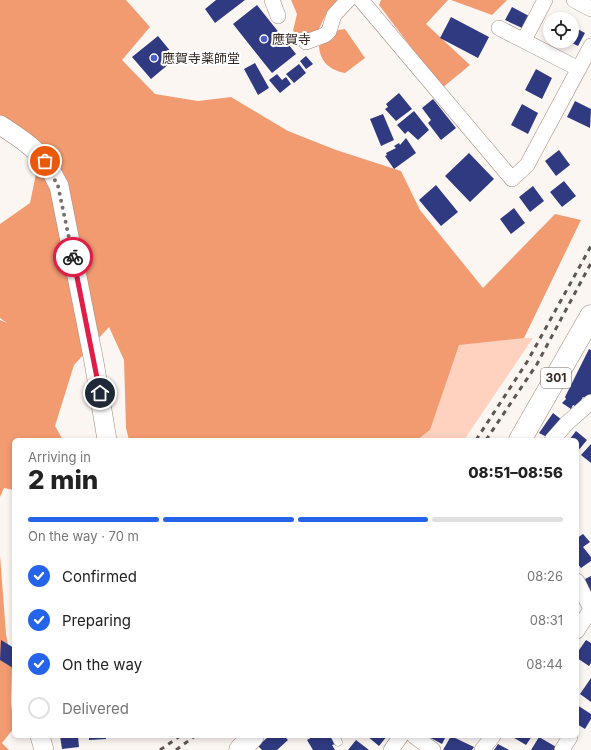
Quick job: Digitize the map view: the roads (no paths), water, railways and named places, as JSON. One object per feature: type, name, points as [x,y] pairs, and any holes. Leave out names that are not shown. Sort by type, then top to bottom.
[{"type":"highway","name":"301","points":[[521,438],[591,316]]},
{"type":"street","points":[[272,0],[278,16]]},
{"type":"street","points":[[306,42],[326,34],[329,31],[334,15],[348,0]]},
{"type":"street","points":[[361,0],[512,179],[527,165],[591,46]]},
{"type":"street","points":[[524,40],[545,0]]},
{"type":"street","points":[[574,0],[591,9]]},
{"type":"street","points":[[499,28],[579,69]]},
{"type":"street","points":[[0,125],[40,154],[50,168],[58,186],[94,362],[107,438]]},
{"type":"street","points":[[554,438],[567,423],[591,402]]},
{"type":"street","points":[[579,585],[591,609],[579,628]]},
{"type":"street","points":[[41,738],[44,750]]},
{"type":"street","points":[[391,750],[400,738]]},
{"type":"street","points":[[417,738],[433,750]]},
{"type":"street","points":[[482,750],[491,738]]},
{"type":"street","points":[[562,750],[569,738]]},
{"type":"railway","points":[[477,438],[527,362],[591,246]]},
{"type":"railway","points":[[487,438],[537,364],[591,263]]},
{"type":"railway","points":[[160,750],[177,738]]},
{"type":"railway","points":[[176,750],[192,738]]},
{"type":"place","name":"應賀寺","points":[[264,39]]},
{"type":"place","name":"應賀寺薬師堂","points":[[154,58]]}]
